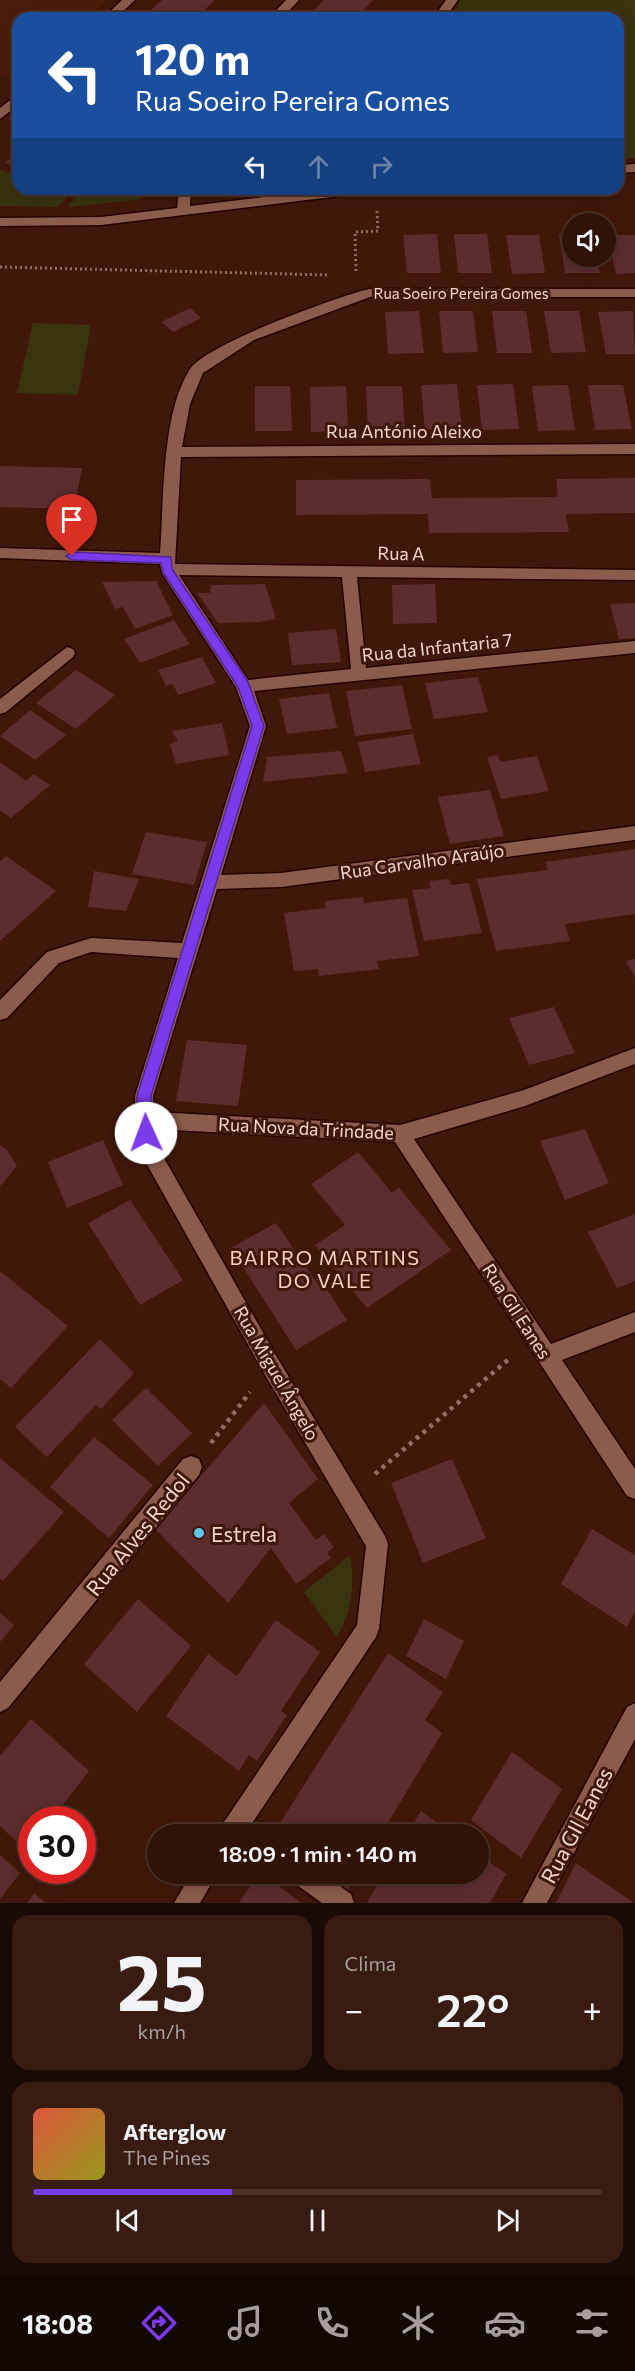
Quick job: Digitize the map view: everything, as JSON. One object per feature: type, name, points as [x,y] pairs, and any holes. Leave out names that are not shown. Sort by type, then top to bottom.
[{"type":"street","points":[[116,12],[129,0]]},
{"type":"street","points":[[281,12],[293,0]]},
{"type":"street","points":[[183,211],[184,195]]},
{"type":"street","points":[[0,222],[101,221],[183,211],[276,195]]},
{"type":"street","name":"Rua Soeiro Pereira Gomes","points":[[167,564],[174,452],[183,404],[197,370],[249,337],[369,293],[635,293]]},
{"type":"street","name":"Rua António Aleixo","points":[[174,452],[635,449]]},
{"type":"street","points":[[0,554],[167,564]]},
{"type":"street","name":"Rua A","points":[[167,564],[349,572],[635,575]]},
{"type":"street","name":"Rua Miguel Ângelo","points":[[167,564],[244,686],[258,726],[144,1096],[146,1145],[271,1366],[377,1544],[368,1629],[244,1824]]},
{"type":"street","points":[[349,572],[359,674]]},
{"type":"street","name":"Rua da Infantaria 7","points":[[244,686],[635,647]]},
{"type":"street","points":[[0,708],[67,653]]},
{"type":"street","name":"Rua Carvalho Araújo","points":[[209,882],[281,880],[635,833]]},
{"type":"street","points":[[0,1011],[52,957],[90,945],[189,951]]},
{"type":"street","name":"Rua Nova da Trindade","points":[[145,1120],[400,1134],[525,1098],[635,1056]]},
{"type":"street","name":"Rua GIl Eanes","points":[[400,1134],[635,1488]]},
{"type":"street","points":[[546,1356],[635,1322]]},
{"type":"street","name":"Rua Alves Redol","points":[[0,1700],[191,1467]]},
{"type":"street","name":"Rua GIl Eanes","points":[[534,1903],[635,1715]]},
{"type":"street","points":[[186,1903],[198,1884]]},
{"type":"street","points":[[316,1884],[342,1903]]},
{"type":"path","points":[[369,293],[357,275],[355,232],[378,231],[376,210]]},
{"type":"path","points":[[0,267],[213,274],[357,275]]},
{"type":"path","points":[[349,1496],[534,1337]]},
{"type":"path","name":"Rua Alves Redol","points":[[191,1467],[271,1366]]},
{"type":"shaded area","points":[[0,0],[107,0],[94,12],[12,12],[12,74],[0,76]]},
{"type":"shaded area","points":[[459,0],[635,0],[635,158],[624,159],[624,12],[456,12]]},
{"type":"shaded area","points":[[0,170],[12,174],[12,195],[68,195],[60,205],[55,207],[0,206]]},
{"type":"shaded area","points":[[79,195],[145,195],[137,200],[70,207],[68,205]]},
{"type":"shaded area","points":[[33,323],[91,325],[78,395],[17,393]]},
{"type":"shaded area","points":[[350,1555],[351,1598],[337,1637],[304,1592]]},
{"type":"building","points":[[162,0],[215,0],[202,12],[149,12]]},
{"type":"building","points":[[324,0],[373,0],[362,12],[312,12]]},
{"type":"building","points":[[12,157],[12,165],[5,163]]},
{"type":"building","points":[[437,234],[441,273],[407,273],[403,235]]},
{"type":"building","points":[[454,234],[487,234],[492,273],[458,273]]},
{"type":"building","points":[[559,234],[562,234],[562,254]]},
{"type":"building","points":[[506,235],[539,235],[545,273],[512,274]]},
{"type":"building","points":[[616,235],[635,235],[635,273],[616,274]]},
{"type":"building","points":[[564,267],[599,267],[600,273],[565,273]]},
{"type":"building","points":[[190,308],[201,318],[173,332],[161,322]]},
{"type":"building","points":[[419,311],[424,353],[388,354],[385,312]]},
{"type":"building","points":[[439,311],[473,311],[478,352],[443,353]]},
{"type":"building","points":[[492,311],[526,311],[532,353],[497,353]]},
{"type":"building","points":[[544,311],[579,311],[586,352],[551,353]]},
{"type":"building","points":[[633,311],[635,354],[606,354],[598,312]]},
{"type":"building","points":[[457,384],[462,429],[425,430],[421,385]]},
{"type":"building","points":[[513,384],[519,429],[482,430],[477,385]]},
{"type":"building","points":[[568,385],[575,430],[538,431],[532,386]]},
{"type":"building","points":[[588,385],[623,385],[632,429],[595,430]]},
{"type":"building","points":[[255,386],[290,386],[292,431],[255,431]]},
{"type":"building","points":[[346,386],[348,431],[311,432],[310,387]]},
{"type":"building","points":[[366,386],[402,386],[405,431],[368,431]]},
{"type":"building","points":[[0,466],[82,468],[74,509],[0,507]]},
{"type":"building","points":[[635,478],[635,513],[566,514],[569,532],[429,533],[428,514],[296,515],[296,480],[430,479],[432,498],[558,497],[556,479]]},
{"type":"building","points":[[156,581],[173,615],[135,629],[123,607],[115,609],[102,582]]},
{"type":"building","points":[[265,584],[276,619],[258,622],[218,623],[197,593],[210,593],[211,585]]},
{"type":"building","points":[[435,584],[437,623],[393,624],[392,585]]},
{"type":"building","points":[[635,603],[635,638],[619,639],[610,604]]},
{"type":"building","points":[[174,620],[190,644],[140,663],[124,639]]},
{"type":"building","points":[[336,629],[341,662],[292,665],[288,633]]},
{"type":"building","points":[[202,657],[216,683],[178,695],[173,684],[166,686],[158,670]]},
{"type":"building","points":[[76,670],[115,695],[76,729],[36,703]]},
{"type":"building","points":[[478,677],[488,712],[434,719],[425,683]]},
{"type":"building","points":[[402,685],[412,729],[355,736],[346,691]]},
{"type":"building","points":[[329,693],[337,728],[287,734],[279,699]]},
{"type":"building","points":[[30,710],[66,735],[35,760],[0,736]]},
{"type":"building","points":[[222,723],[229,755],[176,764],[170,744],[178,741],[172,731]]},
{"type":"building","points":[[413,734],[421,764],[365,772],[358,742]]},
{"type":"building","points":[[341,751],[348,773],[263,782],[267,757]]},
{"type":"building","points":[[498,755],[500,762],[537,756],[549,791],[501,799],[487,757]]},
{"type":"building","points":[[0,762],[26,781],[34,774],[50,785],[11,818],[0,810]]},
{"type":"building","points":[[490,790],[504,836],[450,844],[438,797]]},
{"type":"building","points":[[146,832],[207,842],[194,885],[132,874]]},
{"type":"building","points":[[635,849],[635,914],[565,924],[570,941],[496,951],[477,879],[548,870],[545,862]]},
{"type":"building","points":[[6,856],[56,891],[0,941],[0,861]]},
{"type":"building","points":[[94,871],[139,879],[126,911],[88,907]]},
{"type":"building","points":[[449,879],[451,885],[469,883],[482,933],[424,941],[412,890],[431,888],[429,881]]},
{"type":"building","points":[[363,897],[364,903],[407,898],[419,956],[377,961],[379,969],[319,976],[318,969],[294,971],[284,913],[326,908],[325,901]]},
{"type":"building","points":[[635,959],[635,977],[626,961]]},
{"type":"building","points":[[554,1007],[575,1053],[529,1065],[509,1018]]},
{"type":"building","points":[[187,1040],[247,1045],[238,1106],[176,1101]]},
{"type":"building","points":[[585,1129],[609,1183],[565,1200],[540,1141]]},
{"type":"building","points":[[103,1140],[123,1185],[67,1208],[48,1162]]},
{"type":"building","points":[[0,1145],[7,1150],[17,1166],[0,1186]]},
{"type":"building","points":[[358,1152],[392,1193],[399,1188],[451,1250],[367,1308],[315,1245],[345,1225],[311,1184]]},
{"type":"building","points":[[130,1200],[183,1280],[140,1305],[88,1223]]},
{"type":"building","points":[[635,1214],[635,1281],[617,1288],[588,1232]]},
{"type":"building","points":[[276,1223],[316,1282],[320,1279],[347,1320],[296,1350],[231,1248]]},
{"type":"building","points":[[0,1271],[68,1326],[11,1388],[0,1379]]},
{"type":"building","points":[[100,1339],[134,1373],[101,1409],[96,1405],[47,1457],[15,1427]]},
{"type":"building","points":[[146,1388],[192,1433],[158,1466],[112,1420]]},
{"type":"building","points":[[264,1403],[318,1479],[289,1503],[316,1540],[324,1534],[334,1547],[327,1553],[331,1558],[296,1584],[271,1548],[228,1603],[155,1529]]},
{"type":"building","points":[[94,1437],[153,1485],[109,1538],[50,1487]]},
{"type":"building","points":[[0,1458],[64,1512],[3,1581],[0,1578]]},
{"type":"building","points":[[452,1459],[486,1538],[423,1563],[391,1483]]},
{"type":"building","points":[[592,1529],[635,1555],[635,1611],[627,1627],[561,1584]]},
{"type":"building","points":[[138,1599],[191,1646],[137,1712],[84,1664]]},
{"type":"building","points":[[0,1613],[14,1625],[0,1642]]},
{"type":"building","points":[[424,1619],[464,1641],[446,1679],[406,1656]]},
{"type":"building","points":[[276,1620],[320,1652],[281,1711],[287,1715],[257,1761],[249,1755],[239,1771],[166,1716],[208,1654],[237,1676]]},
{"type":"building","points":[[388,1653],[443,1692],[425,1720],[442,1733],[387,1824],[279,1824]]},
{"type":"building","points":[[31,1719],[89,1771],[62,1806],[18,1806],[18,1843],[0,1826],[0,1756]]},
{"type":"building","points":[[512,1752],[562,1789],[521,1858],[489,1834],[489,1824],[476,1824],[471,1820]]},
{"type":"building","points":[[421,1811],[439,1824],[413,1824]]},
{"type":"building","points":[[0,1855],[18,1871],[18,1876],[0,1899]]},
{"type":"building","points":[[489,1862],[506,1874],[490,1903],[367,1903],[378,1884],[489,1884]]},
{"type":"building","points":[[576,1863],[634,1903],[556,1903]]},
{"type":"building","points":[[251,1884],[276,1884],[301,1903],[239,1903]]},
{"type":"building","points":[[338,1884],[352,1884],[347,1891]]},
{"type":"building","points":[[34,1893],[46,1903],[27,1903]]},
{"type":"place","name":"Estrela","points":[[199,1533]]},
{"type":"district","name":"BAIRRO MARTINS DO VALE","points":[[325,1268]]},
{"type":"route","points":[[72,556],[167,560],[167,569],[244,686],[258,726],[144,1096],[146,1133]]}]
